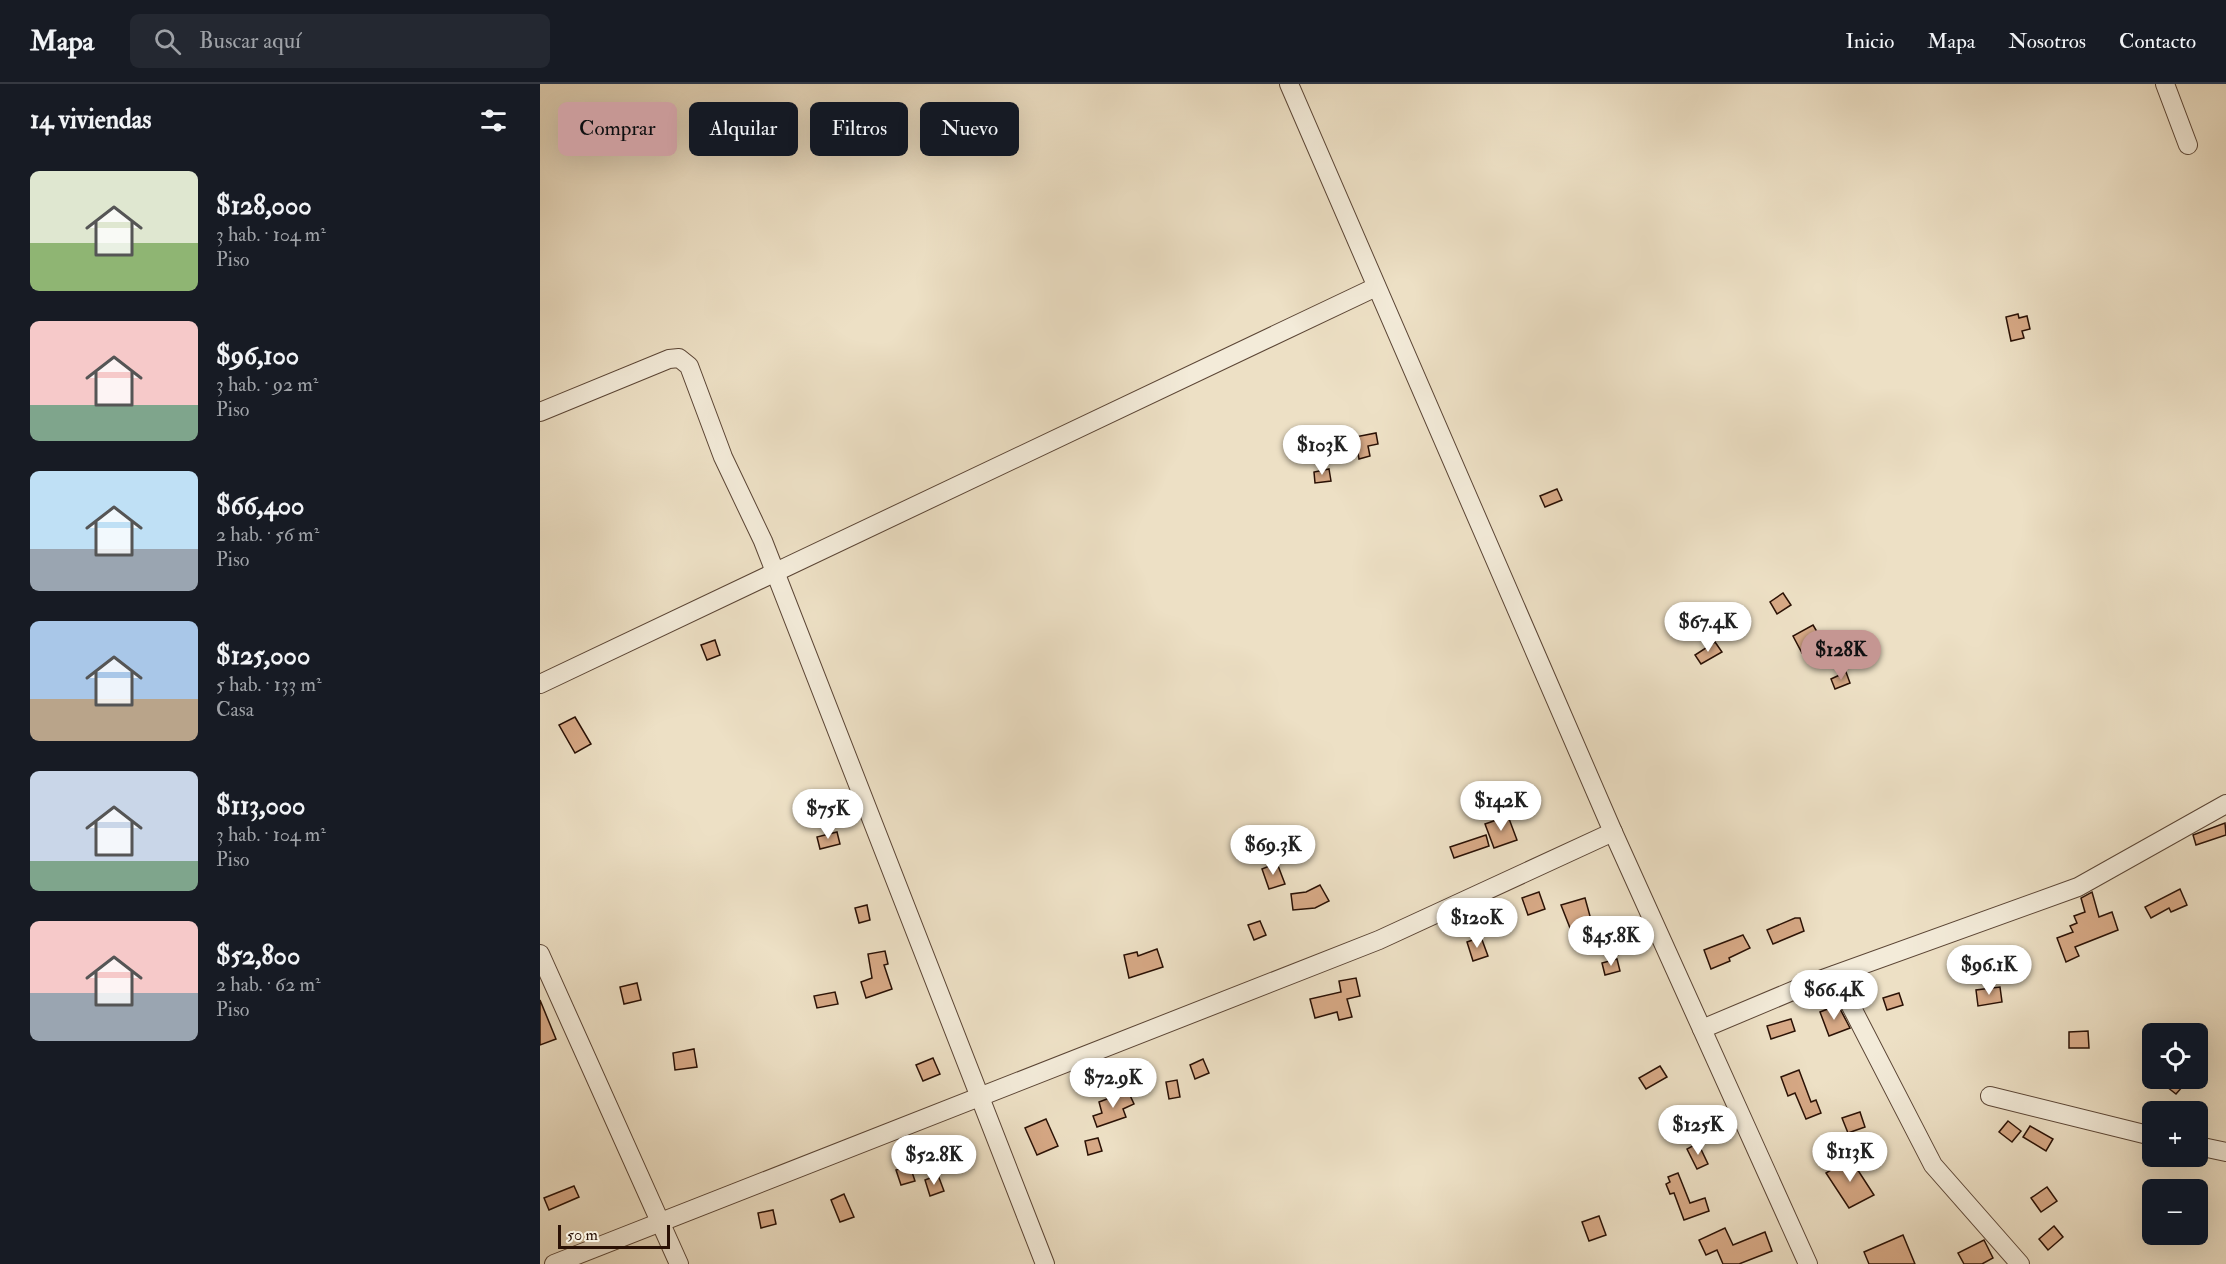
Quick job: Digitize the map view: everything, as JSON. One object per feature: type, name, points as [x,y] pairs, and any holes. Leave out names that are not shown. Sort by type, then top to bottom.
[{"type":"street","points":[[1289,84],[1613,832],[1808,1264]]},
{"type":"street","points":[[2165,84],[2188,145]]},
{"type":"street","points":[[540,684],[1376,287]]},
{"type":"street","points":[[540,412],[669,359],[679,358],[689,366],[723,457],[775,572],[1045,1264]]},
{"type":"street","points":[[1702,1029],[1834,975],[2078,887],[2226,804]]},
{"type":"street","points":[[554,1264],[1379,940],[1613,832]]},
{"type":"street","points":[[540,954],[679,1264]]},
{"type":"street","points":[[1834,975],[1933,1165],[2020,1264]]},
{"type":"street","points":[[1990,1096],[2142,1134]]},
{"type":"street","points":[[2208,1148],[2226,1152]]},
{"type":"building","points":[[2018,314],[2019,318],[2027,316],[2030,329],[2022,331],[2024,338],[2011,341],[2006,317]]},
{"type":"building","points":[[1376,433],[1378,444],[1368,446],[1370,456],[1359,459],[1355,437]]},
{"type":"building","points":[[1329,469],[1331,481],[1315,483],[1314,472]]},
{"type":"building","points":[[1557,489],[1562,500],[1545,507],[1540,496]]},
{"type":"building","points":[[1783,593],[1791,605],[1777,614],[1770,602]]},
{"type":"building","points":[[1813,625],[1823,642],[1802,653],[1793,636]]},
{"type":"building","points":[[715,640],[720,655],[707,660],[701,645]]},
{"type":"building","points":[[1715,642],[1722,652],[1701,664],[1695,655]]},
{"type":"building","points":[[1846,672],[1850,683],[1835,689],[1831,679]]},
{"type":"building","points":[[575,717],[591,744],[575,753],[559,725]]},
{"type":"building","points":[[1508,816],[1517,840],[1494,848],[1485,824]]},
{"type":"building","points":[[2225,823],[2226,835],[2196,845],[2193,835]]},
{"type":"building","points":[[837,832],[840,844],[820,849],[817,837]]},
{"type":"building","points":[[1486,835],[1489,846],[1454,858],[1450,847]]},
{"type":"building","points":[[1277,863],[1285,884],[1269,889],[1262,869]]},
{"type":"building","points":[[1320,885],[1329,901],[1315,908],[1293,910],[1291,894],[1306,892]]},
{"type":"building","points":[[2180,889],[2187,905],[2171,912],[2169,908],[2151,918],[2145,907]]},
{"type":"building","points":[[1539,892],[1545,909],[1528,915],[1522,898]]},
{"type":"building","points":[[2092,892],[2099,917],[2112,912],[2118,930],[2075,947],[2079,956],[2066,962],[2057,938],[2073,932],[2070,926],[2077,923],[2074,916],[2085,912],[2081,898]]},
{"type":"building","points":[[1585,898],[1593,927],[1572,933],[1561,905]]},
{"type":"building","points":[[867,905],[870,920],[859,923],[855,908]]},
{"type":"building","points":[[1800,918],[1804,931],[1773,944],[1767,930]]},
{"type":"building","points":[[1260,921],[1266,935],[1254,940],[1248,925]]},
{"type":"building","points":[[1743,935],[1750,948],[1729,958],[1730,961],[1711,969],[1704,950]]},
{"type":"building","points":[[1481,937],[1488,956],[1473,961],[1467,942]]},
{"type":"building","points":[[1624,940],[1627,952],[1613,956],[1610,943]]},
{"type":"building","points":[[1157,949],[1163,967],[1129,978],[1124,955],[1137,952],[1138,956]]},
{"type":"building","points":[[885,951],[888,964],[884,965],[892,989],[866,998],[861,982],[872,978],[868,954]]},
{"type":"building","points":[[1617,959],[1620,971],[1605,975],[1602,963]]},
{"type":"building","points":[[1356,978],[1360,996],[1347,999],[1352,1017],[1339,1020],[1337,1012],[1315,1018],[1310,999],[1341,992],[1339,981]]},
{"type":"building","points":[[637,983],[641,1000],[624,1004],[620,987]]},
{"type":"building","points":[[2000,987],[2002,1002],[1978,1006],[1976,990]]},
{"type":"building","points":[[835,992],[838,1004],[817,1008],[814,996]]},
{"type":"building","points":[[1899,993],[1903,1005],[1887,1010],[1883,998]]},
{"type":"building","points":[[540,1000],[556,1039],[540,1045]]},
{"type":"building","points":[[1838,1005],[1850,1028],[1829,1036],[1820,1012]]},
{"type":"building","points":[[1791,1019],[1795,1031],[1771,1039],[1767,1026]]},
{"type":"building","points":[[2088,1031],[2089,1048],[2069,1048],[2069,1032]]},
{"type":"building","points":[[694,1049],[697,1067],[675,1070],[673,1053]]},
{"type":"building","points":[[933,1058],[940,1074],[923,1081],[916,1065]]},
{"type":"building","points":[[1203,1059],[1209,1073],[1195,1079],[1190,1065]]},
{"type":"building","points":[[1660,1066],[1667,1077],[1646,1089],[1639,1078]]},
{"type":"building","points":[[1799,1070],[1811,1102],[1816,1100],[1821,1113],[1806,1119],[1795,1093],[1788,1096],[1781,1077]]},
{"type":"building","points":[[1177,1080],[1180,1097],[1169,1099],[1166,1082]]},
{"type":"building","points":[[2170,1089],[2180,1089],[2176,1094]]},
{"type":"building","points":[[1128,1091],[1134,1104],[1123,1109],[1126,1117],[1097,1127],[1093,1116],[1102,1113],[1099,1102]]},
{"type":"building","points":[[1860,1112],[1865,1127],[1848,1133],[1842,1118]]},
{"type":"building","points":[[1046,1119],[1058,1146],[1037,1155],[1025,1128]]},
{"type":"building","points":[[2008,1121],[2021,1131],[2012,1142],[1999,1132]]},
{"type":"building","points":[[2030,1126],[2053,1139],[2046,1151],[2023,1137]]},
{"type":"building","points":[[1098,1138],[1102,1151],[1088,1155],[1085,1141]]},
{"type":"building","points":[[1698,1143],[1708,1164],[1697,1169],[1687,1149]]},
{"type":"building","points":[[1850,1158],[1874,1195],[1849,1208],[1826,1173]]},
{"type":"building","points":[[910,1166],[915,1181],[901,1185],[896,1170]]},
{"type":"building","points":[[1678,1173],[1690,1203],[1705,1198],[1709,1211],[1684,1220],[1674,1193],[1670,1194],[1666,1184],[1670,1182],[1668,1177]]},
{"type":"building","points":[[938,1175],[944,1191],[930,1196],[925,1180]]},
{"type":"building","points":[[574,1186],[579,1197],[549,1210],[544,1198]]},
{"type":"building","points":[[2047,1187],[2057,1201],[2041,1212],[2031,1198]]},
{"type":"building","points":[[844,1194],[854,1217],[840,1222],[831,1200]]},
{"type":"building","points":[[773,1210],[776,1224],[761,1228],[758,1213]]},
{"type":"building","points":[[1599,1216],[1606,1235],[1589,1241],[1582,1222]]},
{"type":"building","points":[[2054,1226],[2063,1237],[2048,1250],[2039,1239]]},
{"type":"building","points":[[1725,1228],[1733,1245],[1765,1232],[1772,1251],[1739,1264],[1723,1264],[1717,1250],[1706,1255],[1699,1240]]},
{"type":"building","points":[[1903,1235],[1915,1264],[1869,1264],[1864,1252]]},
{"type":"building","points":[[1984,1240],[1993,1258],[1982,1264],[1964,1264],[1958,1253]]}]
